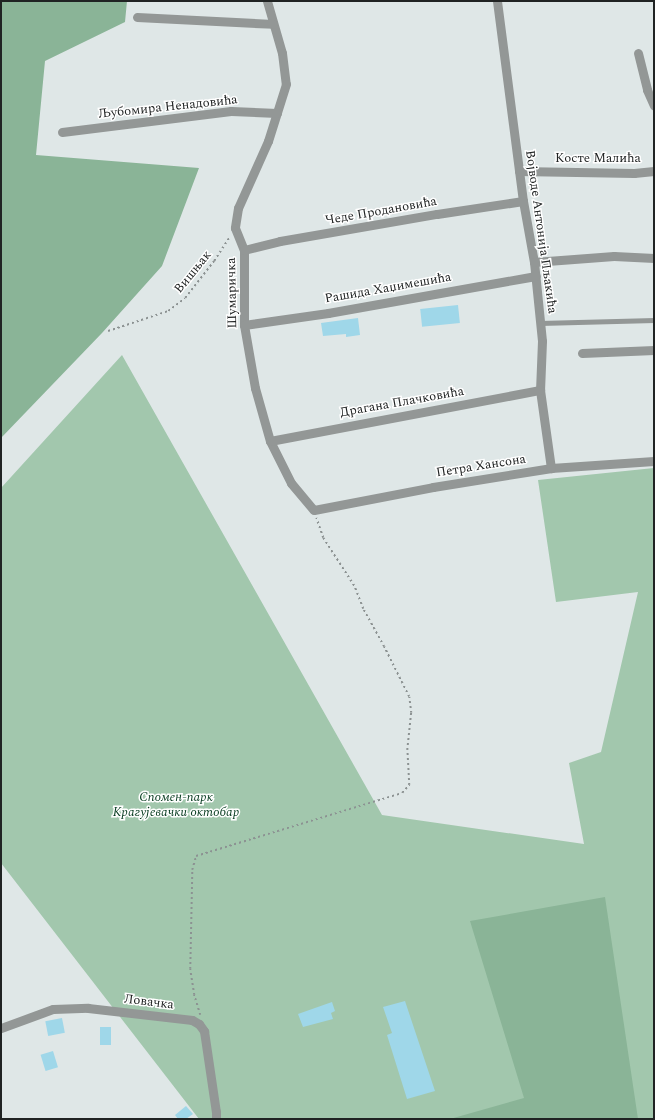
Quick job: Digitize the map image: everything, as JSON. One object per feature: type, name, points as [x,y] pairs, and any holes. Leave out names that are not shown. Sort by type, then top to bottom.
[{"type":"street","points":[[235,228],[238,208],[268,141],[286,84],[282,53],[267,1]]},
{"type":"street","name":"Војводе Антонија Пљакића","points":[[497,1],[523,201],[536,276],[542,342],[540,390],[551,468]]},
{"type":"street","points":[[138,17],[273,24]]},
{"type":"street","points":[[638,52],[648,90],[654,106]]},
{"type":"street","name":"Љубомира Ненадовића","points":[[62,132],[231,111],[277,112]]},
{"type":"street","name":"Косте Малића","points":[[519,171],[634,173],[654,171]]},
{"type":"street","name":"Чеде Продановића","points":[[244,250],[280,241],[523,201]]},
{"type":"street","name":"Шумаричка","points":[[235,228],[244,250],[244,325],[255,388],[270,441],[291,483],[314,510]]},
{"type":"street","points":[[534,262],[614,256],[654,258]]},
{"type":"street","name":"Рашида Хаџимешића","points":[[244,325],[328,313],[536,276]]},
{"type":"street","points":[[582,353],[654,350]]},
{"type":"street","name":"Драгана Плачковића","points":[[270,441],[332,428],[540,390]]},
{"type":"street","name":"Петра Хансона","points":[[314,510],[433,487],[551,468],[654,461]]},
{"type":"street","name":"Ловачка","points":[[1,1028],[53,1009],[88,1008],[192,1020],[199,1024]]},
{"type":"street","points":[[199,1024],[204,1031],[216,1115],[209,1119]]},
{"type":"lane","points":[[540,323],[654,320]]},
{"type":"path","name":"Вишњак","points":[[108,331],[168,311],[185,298],[214,261],[235,228]]},
{"type":"path","points":[[199,1024],[200,1016],[194,995],[190,969],[192,870],[196,856],[402,793],[408,785],[407,750],[411,713],[409,697],[363,609],[354,586],[323,538],[314,510]]},
{"type":"green space","points":[[1,1],[127,1],[125,22],[45,61],[36,155],[199,168],[162,266],[102,333],[1,438]]},
{"type":"green space","name":"Спомен-парк Крагујевачки октобар","points":[[122,355],[382,815],[584,844],[569,763],[601,752],[638,592],[556,602],[538,480],[654,468],[654,1119],[199,1119],[1,863],[1,488]]},
{"type":"green space","points":[[605,897],[638,1119],[450,1119],[524,1098],[470,921]]},
{"type":"building","points":[[458,305],[460,323],[422,327],[420,309]]},
{"type":"building","points":[[358,318],[360,335],[346,337],[346,334],[323,336],[321,323]]},
{"type":"building","points":[[405,1001],[435,1091],[407,1099],[387,1035],[392,1033],[383,1007]]},
{"type":"building","points":[[332,1002],[335,1011],[331,1013],[333,1019],[303,1027],[298,1014]]},
{"type":"building","points":[[62,1018],[65,1033],[48,1036],[45,1021]]},
{"type":"building","points":[[100,1027],[111,1027],[111,1045],[100,1045]]},
{"type":"building","points":[[53,1051],[58,1067],[46,1071],[41,1055]]},
{"type":"building","points":[[186,1106],[193,1114],[186,1119],[178,1119],[175,1115]]}]
